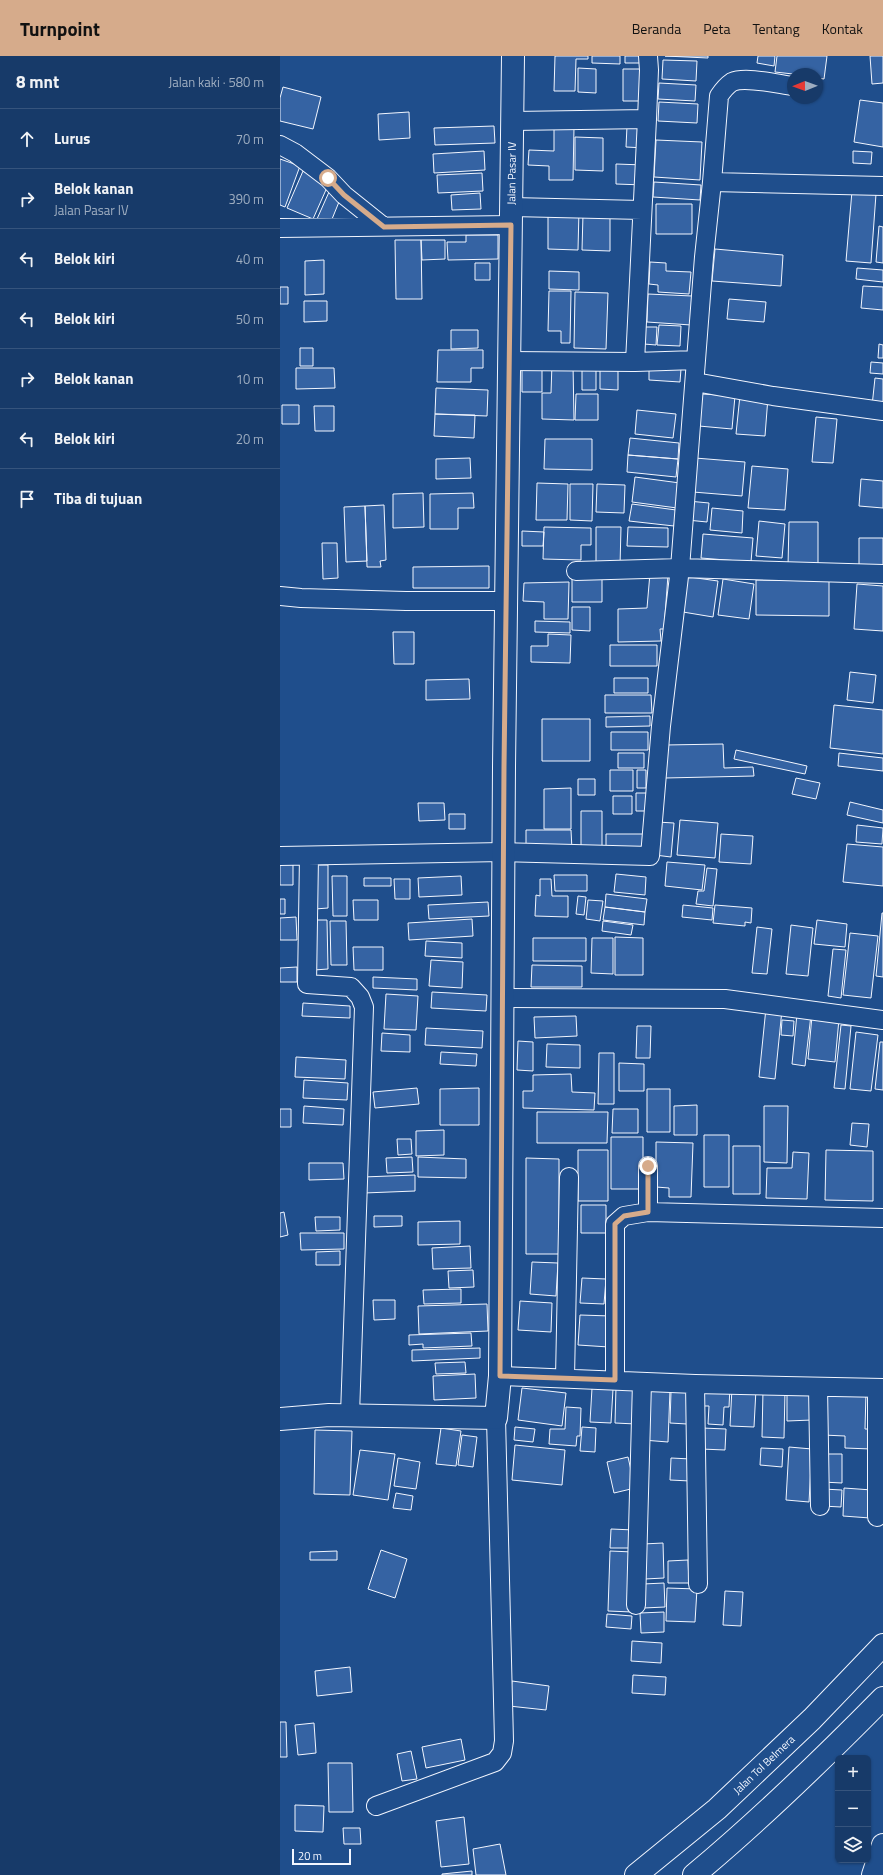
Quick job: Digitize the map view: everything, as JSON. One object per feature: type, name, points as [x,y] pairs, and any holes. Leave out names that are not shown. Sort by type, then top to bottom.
[{"type":"main road","name":"Jalan Pasar IV","points":[[496,1418],[500,1376],[503,852],[513,56]]},
{"type":"main road","points":[[280,1419],[300,1416],[496,1418]]},
{"type":"main road","name":"Jalan Tol Belmera","points":[[636,1875],[723,1803],[812,1719],[883,1645]]},
{"type":"main road","points":[[694,1875],[742,1835],[835,1747],[883,1698]]},
{"type":"main road","points":[[873,1875],[883,1845]]},
{"type":"street","points":[[635,362],[647,119],[649,70],[648,56]]},
{"type":"street","points":[[280,856],[503,852],[650,856],[660,726],[680,568],[704,256],[719,96],[725,88],[734,82],[745,80],[787,85]]},
{"type":"street","points":[[513,121],[647,119]]},
{"type":"street","points":[[280,145],[295,153],[328,178],[344,195],[384,227]]},
{"type":"street","points":[[712,182],[883,186]]},
{"type":"street","points":[[280,228],[384,227],[512,216],[642,210]]},
{"type":"street","points":[[509,361],[635,362],[696,360]]},
{"type":"street","points":[[695,382],[773,396],[883,411]]},
{"type":"street","points":[[576,570],[680,568],[883,574]]},
{"type":"street","points":[[280,596],[406,601],[507,601]]},
{"type":"street","points":[[309,856],[307,984],[351,987],[360,997],[364,1007],[350,1416]]},
{"type":"street","points":[[503,998],[725,999],[883,1020]]},
{"type":"street","points":[[648,1166],[648,1212]]},
{"type":"street","points":[[565,1378],[569,1176]]},
{"type":"street","points":[[615,1380],[615,1224],[624,1216],[648,1212],[883,1218]]},
{"type":"street","points":[[500,1376],[695,1384],[880,1388],[877,1516]]},
{"type":"street","points":[[636,1605],[642,1382]]},
{"type":"street","points":[[695,1384],[698,1584]]},
{"type":"street","points":[[818,1387],[820,1506]]},
{"type":"street","points":[[376,1806],[495,1762],[502,1753],[504,1741],[496,1418]]},
{"type":"building","points":[[555,56],[588,56],[588,59],[576,59],[575,91],[554,91]]},
{"type":"building","points":[[592,56],[620,56],[620,64],[592,63]]},
{"type":"building","points":[[625,56],[645,56],[645,63],[625,63]]},
{"type":"building","points":[[665,56],[708,56],[708,58]]},
{"type":"building","points":[[758,56],[775,56],[774,66],[757,63]]},
{"type":"building","points":[[777,56],[827,56],[824,79],[823,68],[787,68],[787,73],[775,72]]},
{"type":"building","points":[[870,56],[883,56],[883,83],[872,84]]},
{"type":"building","points":[[663,60],[697,61],[696,81],[662,79]]},
{"type":"building","points":[[578,68],[596,69],[596,93],[578,92]]},
{"type":"building","points":[[623,69],[646,69],[645,101],[623,101]]},
{"type":"building","points":[[659,83],[696,85],[695,101],[658,99]]},
{"type":"building","points":[[283,87],[321,97],[313,129],[280,121],[280,98]]},
{"type":"building","points":[[860,100],[883,103],[883,147],[854,142]]},
{"type":"building","points":[[659,102],[698,104],[697,123],[658,121]]},
{"type":"building","points":[[409,112],[410,138],[379,140],[378,114]]},
{"type":"building","points":[[494,126],[495,143],[435,145],[434,128]]},
{"type":"building","points":[[627,126],[646,126],[645,148],[626,147]]},
{"type":"building","points":[[554,127],[574,127],[573,180],[549,180],[549,166],[528,165],[529,150],[554,151]]},
{"type":"building","points":[[575,137],[603,138],[603,171],[575,170]]},
{"type":"building","points":[[656,140],[702,142],[700,180],[654,177]]},
{"type":"building","points":[[484,151],[485,170],[434,173],[433,154]]},
{"type":"building","points":[[853,151],[872,152],[871,164],[853,163]]},
{"type":"building","points":[[280,159],[300,166],[285,207],[280,205]]},
{"type":"building","points":[[616,164],[644,165],[644,185],[616,184]]},
{"type":"building","points":[[303,171],[329,183],[313,219],[287,208]]},
{"type":"building","points":[[482,173],[483,191],[438,193],[437,175]]},
{"type":"building","points":[[654,182],[701,185],[700,200],[653,197]]},
{"type":"building","points":[[852,191],[876,194],[871,263],[846,261]]},
{"type":"building","points":[[329,192],[341,197],[330,224],[317,219]]},
{"type":"building","points":[[480,193],[481,209],[452,210],[451,195]]},
{"type":"building","points":[[656,204],[692,204],[692,234],[656,234]]},
{"type":"building","points":[[548,210],[579,210],[578,250],[548,249]]},
{"type":"building","points":[[583,214],[610,215],[610,251],[582,250]]},
{"type":"building","points":[[879,226],[883,227],[883,263],[876,262]]},
{"type":"building","points":[[466,235],[498,235],[498,259],[448,260],[447,242],[466,242]]},
{"type":"building","points":[[395,240],[421,240],[422,299],[396,299]]},
{"type":"building","points":[[421,240],[445,240],[445,259],[422,260]]},
{"type":"building","points":[[715,249],[783,255],[781,286],[712,281]]},
{"type":"building","points":[[324,260],[324,294],[305,295],[305,261]]},
{"type":"building","points":[[650,262],[666,263],[666,271],[691,272],[689,294],[658,292],[658,285],[649,284]]},
{"type":"building","points":[[475,263],[490,263],[490,280],[475,280]]},
{"type":"building","points":[[857,268],[883,270],[883,282],[856,279]]},
{"type":"building","points":[[549,271],[579,272],[579,290],[549,289]]},
{"type":"building","points":[[863,286],[883,287],[883,310],[861,308]]},
{"type":"building","points":[[280,287],[288,287],[288,304],[280,304]]},
{"type":"building","points":[[549,291],[571,291],[570,343],[561,343],[561,331],[548,331]]},
{"type":"building","points":[[575,292],[608,293],[606,349],[574,348]]},
{"type":"building","points":[[648,294],[692,296],[691,325],[647,322]]},
{"type":"building","points":[[729,299],[766,302],[764,322],[727,319]]},
{"type":"building","points":[[304,301],[327,301],[327,321],[304,322]]},
{"type":"building","points":[[659,325],[681,326],[680,346],[657,345]]},
{"type":"building","points":[[645,327],[657,327],[656,345],[644,344]]},
{"type":"building","points":[[451,330],[478,330],[478,348],[451,349]]},
{"type":"building","points":[[879,344],[883,345],[883,358],[878,358]]},
{"type":"building","points":[[300,348],[313,348],[313,366],[300,366]]},
{"type":"building","points":[[438,350],[483,350],[483,368],[471,368],[471,382],[437,382]]},
{"type":"building","points":[[522,362],[542,363],[542,392],[522,392]]},
{"type":"building","points":[[871,362],[883,363],[883,374],[870,373]]},
{"type":"building","points":[[552,363],[573,364],[574,420],[542,419],[542,393],[551,393]]},
{"type":"building","points":[[582,364],[596,365],[596,390],[582,390]]},
{"type":"building","points":[[600,367],[618,367],[618,390],[600,389]]},
{"type":"building","points":[[296,368],[334,368],[335,388],[296,389]]},
{"type":"building","points":[[649,368],[681,369],[680,382],[649,380]]},
{"type":"building","points":[[875,378],[883,379],[883,407],[872,406]]},
{"type":"building","points":[[436,388],[488,390],[487,416],[435,414]]},
{"type":"building","points":[[576,394],[598,394],[598,420],[575,420]]},
{"type":"building","points":[[702,394],[735,396],[732,429],[699,426]]},
{"type":"building","points":[[740,395],[768,397],[765,436],[736,434]]},
{"type":"building","points":[[282,405],[299,405],[299,424],[282,424]]},
{"type":"building","points":[[314,406],[334,406],[334,431],[315,431]]},
{"type":"building","points":[[637,410],[676,414],[673,438],[635,434]]},
{"type":"building","points":[[435,414],[475,415],[474,438],[434,436]]},
{"type":"building","points":[[816,417],[837,419],[833,463],[812,462]]},
{"type":"building","points":[[630,438],[679,443],[678,459],[628,455]]},
{"type":"building","points":[[545,439],[592,439],[592,470],[544,469]]},
{"type":"building","points":[[628,455],[678,459],[676,477],[627,472]]},
{"type":"building","points":[[470,458],[471,478],[436,479],[436,459]]},
{"type":"building","points":[[695,458],[745,462],[742,496],[693,492]]},
{"type":"building","points":[[752,466],[788,469],[785,510],[748,508]]},
{"type":"building","points":[[635,477],[680,483],[677,508],[632,502]]},
{"type":"building","points":[[861,479],[883,481],[883,508],[859,506]]},
{"type":"building","points":[[537,483],[568,484],[567,520],[536,520]]},
{"type":"building","points":[[570,484],[593,484],[592,521],[570,520]]},
{"type":"building","points":[[597,484],[625,485],[624,513],[596,512]]},
{"type":"building","points":[[423,493],[424,527],[393,528],[393,494]]},
{"type":"building","points":[[473,493],[474,508],[458,508],[458,529],[430,529],[430,494]]},
{"type":"building","points":[[688,501],[709,503],[707,522],[687,520]]},
{"type":"building","points":[[632,504],[676,510],[674,526],[629,521]]},
{"type":"building","points":[[384,505],[386,560],[380,561],[381,567],[367,567],[365,506]]},
{"type":"building","points":[[365,506],[367,561],[346,562],[344,507]]},
{"type":"building","points":[[712,508],[743,511],[742,533],[710,530]]},
{"type":"building","points":[[759,521],[785,524],[782,558],[756,556]]},
{"type":"building","points":[[789,522],[818,522],[818,566],[788,566]]},
{"type":"building","points":[[544,527],[591,528],[591,545],[581,545],[581,560],[543,559]]},
{"type":"building","points":[[596,527],[621,527],[620,566],[596,565]]},
{"type":"building","points":[[628,527],[668,528],[668,547],[627,546]]},
{"type":"building","points":[[522,531],[544,532],[543,546],[522,546]]},
{"type":"building","points":[[703,534],[753,538],[751,562],[701,558]]},
{"type":"building","points":[[859,538],[883,538],[883,568],[859,568]]},
{"type":"building","points":[[322,543],[337,543],[338,578],[323,579]]},
{"type":"building","points":[[489,566],[489,588],[413,588],[413,567]]},
{"type":"building","points":[[650,573],[668,575],[664,629],[660,629],[661,641],[618,642],[618,609],[647,608]]},
{"type":"building","points":[[572,576],[602,577],[602,602],[572,602]]},
{"type":"building","points":[[682,576],[718,581],[713,617],[677,611]]},
{"type":"building","points":[[723,579],[754,584],[749,619],[718,615]]},
{"type":"building","points":[[756,580],[829,581],[829,616],[756,615]]},
{"type":"building","points":[[569,582],[568,619],[544,619],[544,602],[523,601],[524,583]]},
{"type":"building","points":[[857,584],[883,586],[883,631],[854,629]]},
{"type":"building","points":[[572,607],[590,607],[590,631],[572,630]]},
{"type":"building","points":[[535,621],[570,622],[570,633],[535,632]]},
{"type":"building","points":[[393,632],[414,632],[414,664],[394,664]]},
{"type":"building","points":[[548,634],[571,635],[570,663],[531,662],[531,646],[548,646]]},
{"type":"building","points":[[610,645],[657,645],[657,666],[610,666]]},
{"type":"building","points":[[850,672],[876,675],[873,703],[847,700]]},
{"type":"building","points":[[614,678],[648,678],[648,693],[614,693]]},
{"type":"building","points":[[469,679],[470,699],[426,700],[426,680]]},
{"type":"building","points":[[605,695],[651,695],[652,713],[605,713]]},
{"type":"building","points":[[834,705],[883,710],[883,754],[830,748]]},
{"type":"building","points":[[650,716],[650,726],[606,727],[606,717]]},
{"type":"building","points":[[542,719],[590,719],[590,761],[542,761]]},
{"type":"building","points":[[611,732],[648,732],[648,750],[611,750]]},
{"type":"building","points":[[723,744],[724,768],[753,767],[754,776],[665,778],[665,745]]},
{"type":"building","points":[[736,750],[807,766],[805,774],[734,759]]},
{"type":"building","points":[[618,753],[644,753],[644,768],[618,768]]},
{"type":"building","points":[[839,753],[883,758],[883,771],[838,766]]},
{"type":"building","points":[[610,770],[633,770],[633,791],[610,791]]},
{"type":"building","points":[[637,770],[646,770],[646,788],[637,788]]},
{"type":"building","points":[[796,778],[820,783],[816,799],[792,794]]},
{"type":"building","points":[[578,779],[595,779],[595,795],[578,795]]},
{"type":"building","points":[[571,788],[571,829],[544,829],[544,789]]},
{"type":"building","points":[[636,793],[650,793],[650,811],[636,811]]},
{"type":"building","points":[[613,796],[632,796],[632,814],[613,814]]},
{"type":"building","points":[[850,802],[883,810],[883,823],[847,815]]},
{"type":"building","points":[[418,803],[444,803],[445,820],[419,821]]},
{"type":"building","points":[[581,811],[602,811],[602,849],[581,849]]},
{"type":"building","points":[[449,814],[465,814],[465,829],[449,829]]},
{"type":"building","points":[[680,820],[718,823],[715,858],[677,855]]},
{"type":"building","points":[[657,822],[674,823],[671,857],[655,855]]},
{"type":"building","points":[[857,825],[883,828],[882,844],[856,842]]},
{"type":"building","points":[[526,830],[571,830],[572,850],[526,850]]},
{"type":"building","points":[[606,834],[643,834],[643,851],[606,851]]},
{"type":"building","points":[[721,834],[753,836],[751,864],[719,862]]},
{"type":"building","points":[[847,844],[883,847],[883,886],[843,882]]},
{"type":"building","points":[[280,861],[293,861],[293,885],[280,885]]},
{"type":"building","points":[[667,862],[705,865],[702,890],[665,886]]},
{"type":"building","points":[[314,865],[328,865],[328,908],[315,909]]},
{"type":"building","points":[[707,868],[717,869],[713,906],[696,904],[698,891],[704,891]]},
{"type":"building","points":[[616,874],[646,877],[645,895],[614,892]]},
{"type":"building","points":[[554,875],[587,875],[587,891],[555,891]]},
{"type":"building","points":[[332,876],[347,876],[347,916],[333,916]]},
{"type":"building","points":[[461,876],[462,895],[419,897],[418,878]]},
{"type":"building","points":[[364,878],[391,878],[391,886],[364,886]]},
{"type":"building","points":[[394,879],[410,879],[410,899],[395,899]]},
{"type":"building","points":[[540,879],[551,879],[552,896],[568,896],[568,917],[535,916],[536,895],[540,896]]},
{"type":"building","points":[[606,894],[647,899],[645,912],[605,907]]},
{"type":"building","points":[[578,896],[586,897],[584,915],[576,914]]},
{"type":"building","points":[[280,899],[285,899],[285,914],[280,914]]},
{"type":"building","points":[[353,900],[378,900],[378,920],[354,920]]},
{"type":"building","points":[[588,900],[603,901],[600,921],[586,919]]},
{"type":"building","points":[[488,902],[489,916],[429,919],[428,905]]},
{"type":"building","points":[[683,905],[713,908],[712,920],[682,917]]},
{"type":"building","points":[[715,905],[752,908],[751,923],[745,922],[745,926],[713,923]]},
{"type":"building","points":[[605,907],[645,912],[644,925],[603,920]]},
{"type":"building","points":[[883,913],[883,977],[876,976]]},
{"type":"building","points":[[296,917],[297,940],[280,940],[280,918]]},
{"type":"building","points":[[472,919],[473,936],[409,940],[408,923]]},
{"type":"building","points":[[313,920],[327,920],[328,969],[314,970]]},
{"type":"building","points":[[817,920],[847,924],[845,947],[814,944]]},
{"type":"building","points":[[330,921],[346,921],[347,965],[331,965]]},
{"type":"building","points":[[603,921],[633,925],[631,935],[602,931]]},
{"type":"building","points":[[791,925],[813,928],[808,976],[786,974]]},
{"type":"building","points":[[757,927],[772,929],[767,974],[752,973]]},
{"type":"building","points":[[850,933],[878,936],[871,998],[843,995]]},
{"type":"building","points":[[615,937],[643,938],[643,975],[615,975]]},
{"type":"building","points":[[533,938],[586,938],[586,961],[533,961]]},
{"type":"building","points":[[592,938],[613,938],[613,974],[591,973]]},
{"type":"building","points":[[426,941],[462,943],[462,958],[425,956]]},
{"type":"building","points":[[353,947],[383,947],[383,970],[354,970]]},
{"type":"building","points":[[833,949],[846,950],[841,998],[828,996]]},
{"type":"building","points":[[431,960],[463,962],[462,988],[429,986]]},
{"type":"building","points":[[532,965],[582,966],[582,987],[531,987]]},
{"type":"building","points":[[297,967],[297,982],[280,982],[280,968]]},
{"type":"building","points":[[373,977],[417,979],[417,990],[373,988]]},
{"type":"building","points":[[432,992],[487,995],[486,1011],[431,1008]]},
{"type":"building","points":[[386,994],[418,996],[416,1030],[384,1029]]},
{"type":"building","points":[[303,1003],[350,1006],[350,1018],[302,1016]]},
{"type":"building","points":[[766,1008],[782,1010],[775,1079],[759,1077]]},
{"type":"building","points":[[797,1014],[811,1015],[805,1066],[792,1064]]},
{"type":"building","points":[[576,1016],[577,1036],[535,1038],[534,1017]]},
{"type":"building","points":[[812,1016],[839,1019],[835,1062],[808,1059]]},
{"type":"building","points":[[782,1020],[794,1021],[793,1036],[781,1035]]},
{"type":"building","points":[[841,1025],[851,1026],[845,1089],[834,1088]]},
{"type":"building","points":[[637,1026],[651,1026],[650,1058],[636,1058]]},
{"type":"building","points":[[426,1028],[483,1031],[482,1048],[425,1045]]},
{"type":"building","points":[[856,1032],[878,1035],[871,1091],[850,1089]]},
{"type":"building","points":[[382,1033],[410,1035],[410,1052],[381,1051]]},
{"type":"building","points":[[518,1041],[533,1042],[533,1071],[517,1070]]},
{"type":"building","points":[[880,1042],[883,1042],[883,1090],[875,1089]]},
{"type":"building","points":[[547,1044],[580,1045],[580,1068],[546,1067]]},
{"type":"building","points":[[441,1052],[477,1054],[476,1066],[440,1064]]},
{"type":"building","points":[[599,1053],[614,1053],[614,1104],[598,1104]]},
{"type":"building","points":[[296,1057],[346,1060],[345,1079],[295,1077]]},
{"type":"building","points":[[619,1063],[644,1064],[644,1091],[619,1091]]},
{"type":"building","points":[[571,1074],[572,1092],[595,1093],[594,1110],[523,1108],[523,1091],[533,1091],[533,1075]]},
{"type":"building","points":[[304,1080],[348,1083],[347,1100],[303,1098]]},
{"type":"building","points":[[417,1088],[419,1104],[375,1108],[373,1092]]},
{"type":"building","points":[[479,1088],[479,1125],[440,1125],[440,1089]]},
{"type":"building","points":[[647,1089],[670,1089],[670,1132],[647,1132]]},
{"type":"building","points":[[697,1105],[697,1135],[674,1135],[674,1106]]},
{"type":"building","points":[[304,1106],[344,1109],[343,1125],[303,1123]]},
{"type":"building","points":[[764,1106],[788,1106],[787,1163],[764,1162]]},
{"type":"building","points":[[280,1109],[291,1109],[291,1127],[280,1127]]},
{"type":"building","points":[[613,1109],[638,1109],[638,1133],[612,1133]]},
{"type":"building","points":[[537,1112],[608,1112],[607,1143],[537,1143]]},
{"type":"building","points":[[852,1123],[869,1124],[867,1147],[850,1145]]},
{"type":"building","points":[[444,1130],[444,1155],[416,1156],[416,1131]]},
{"type":"building","points":[[704,1135],[729,1135],[729,1187],[704,1187]]},
{"type":"building","points":[[611,1137],[643,1137],[643,1189],[611,1189]]},
{"type":"building","points":[[397,1139],[411,1139],[412,1154],[398,1155]]},
{"type":"building","points":[[656,1142],[693,1143],[691,1197],[669,1197],[669,1188],[656,1187]]},
{"type":"building","points":[[733,1146],[760,1146],[760,1194],[733,1194]]},
{"type":"building","points":[[578,1150],[608,1150],[608,1201],[578,1201]]},
{"type":"building","points":[[826,1150],[873,1151],[873,1201],[825,1200]]},
{"type":"building","points":[[793,1152],[809,1153],[807,1199],[766,1198],[767,1168],[792,1168]]},
{"type":"building","points":[[412,1157],[413,1172],[387,1173],[386,1158]]},
{"type":"building","points":[[418,1157],[466,1159],[466,1178],[418,1177]]},
{"type":"building","points":[[526,1158],[559,1159],[559,1254],[526,1254]]},
{"type":"building","points":[[309,1163],[343,1163],[344,1179],[309,1180]]},
{"type":"building","points":[[415,1175],[415,1191],[364,1193],[363,1177]]},
{"type":"building","points":[[581,1205],[606,1205],[606,1233],[581,1233]]},
{"type":"building","points":[[284,1212],[288,1235],[280,1237],[280,1213]]},
{"type":"building","points":[[374,1216],[402,1216],[402,1226],[374,1227]]},
{"type":"building","points":[[315,1217],[340,1217],[340,1230],[316,1231]]},
{"type":"building","points":[[460,1221],[460,1244],[418,1245],[418,1222]]},
{"type":"building","points":[[300,1233],[344,1233],[344,1249],[301,1250]]},
{"type":"building","points":[[470,1246],[471,1268],[433,1269],[432,1248]]},
{"type":"building","points":[[340,1251],[340,1265],[316,1265],[316,1252]]},
{"type":"building","points":[[532,1262],[558,1263],[556,1296],[530,1294]]},
{"type":"building","points":[[473,1270],[474,1287],[449,1288],[448,1271]]},
{"type":"building","points":[[582,1278],[606,1279],[604,1304],[580,1303]]},
{"type":"building","points":[[461,1289],[461,1303],[424,1304],[423,1290]]},
{"type":"building","points":[[373,1300],[395,1300],[395,1319],[374,1320]]},
{"type":"building","points":[[520,1301],[552,1303],[551,1332],[518,1330]]},
{"type":"building","points":[[487,1304],[488,1331],[419,1334],[418,1306]]},
{"type":"building","points":[[580,1315],[611,1316],[609,1347],[578,1345]]},
{"type":"building","points":[[471,1333],[472,1346],[423,1348],[423,1344],[409,1345],[409,1335]]},
{"type":"building","points":[[480,1348],[480,1358],[412,1361],[412,1350]]},
{"type":"building","points":[[465,1362],[466,1373],[436,1374],[435,1363]]},
{"type":"building","points":[[475,1374],[476,1398],[434,1400],[433,1376]]},
{"type":"building","points":[[703,1386],[730,1387],[729,1407],[724,1407],[723,1425],[708,1424],[709,1406],[702,1406]]},
{"type":"building","points":[[616,1387],[638,1388],[636,1424],[615,1423]]},
{"type":"building","points":[[522,1388],[566,1393],[562,1426],[518,1420]]},
{"type":"building","points":[[592,1388],[613,1389],[611,1423],[590,1422]]},
{"type":"building","points":[[732,1388],[756,1389],[754,1427],[730,1426]]},
{"type":"building","points":[[646,1389],[670,1390],[668,1442],[643,1440]]},
{"type":"building","points":[[812,1389],[812,1420],[787,1421],[787,1390]]},
{"type":"building","points":[[763,1390],[785,1391],[784,1438],[762,1437]]},
{"type":"building","points":[[671,1392],[689,1392],[687,1424],[670,1423]]},
{"type":"building","points":[[824,1392],[866,1392],[865,1429],[871,1429],[871,1449],[845,1448],[845,1436],[823,1435]]},
{"type":"building","points":[[566,1407],[581,1408],[580,1436],[577,1436],[576,1446],[549,1444],[550,1429],[565,1429]]},
{"type":"building","points":[[515,1427],[535,1429],[533,1442],[514,1440]]},
{"type":"building","points":[[582,1427],[596,1428],[595,1452],[580,1451]]},
{"type":"building","points":[[441,1428],[461,1431],[456,1466],[436,1464]]},
{"type":"building","points":[[702,1428],[726,1429],[725,1450],[701,1449]]},
{"type":"building","points":[[315,1430],[352,1431],[350,1495],[314,1494]]},
{"type":"building","points":[[462,1435],[477,1437],[473,1467],[458,1465]]},
{"type":"building","points":[[515,1445],[565,1450],[562,1485],[512,1480]]},
{"type":"building","points":[[789,1447],[812,1449],[809,1502],[786,1500]]},
{"type":"building","points":[[761,1448],[783,1449],[782,1467],[760,1465]]},
{"type":"building","points":[[360,1450],[395,1454],[388,1500],[353,1495]]},
{"type":"building","points":[[823,1454],[842,1454],[842,1483],[822,1482]]},
{"type":"building","points":[[628,1457],[635,1488],[614,1493],[607,1462]]},
{"type":"building","points":[[398,1458],[420,1462],[416,1489],[394,1486]]},
{"type":"building","points":[[671,1458],[691,1459],[690,1481],[670,1480]]},
{"type":"building","points":[[844,1488],[872,1490],[870,1518],[843,1516]]},
{"type":"building","points":[[823,1489],[842,1490],[841,1507],[822,1506]]},
{"type":"building","points":[[396,1493],[413,1496],[411,1510],[393,1508]]},
{"type":"building","points":[[611,1529],[634,1530],[633,1548],[610,1548]]},
{"type":"building","points":[[663,1543],[664,1578],[645,1579],[643,1544]]},
{"type":"building","points":[[381,1550],[407,1559],[395,1598],[368,1589]]},
{"type":"building","points":[[337,1551],[337,1560],[310,1560],[310,1552]]},
{"type":"building","points":[[610,1551],[633,1552],[632,1612],[608,1611]]},
{"type":"building","points":[[688,1560],[689,1583],[668,1583],[668,1561]]},
{"type":"building","points":[[664,1583],[665,1607],[644,1608],[643,1584]]},
{"type":"building","points":[[667,1588],[697,1589],[695,1622],[666,1621]]},
{"type":"building","points":[[725,1591],[743,1592],[741,1626],[723,1625]]},
{"type":"building","points":[[664,1612],[664,1632],[641,1633],[640,1613]]},
{"type":"building","points":[[607,1614],[632,1616],[631,1629],[606,1627]]},
{"type":"building","points":[[632,1641],[662,1643],[661,1663],[631,1661]]},
{"type":"building","points":[[350,1667],[352,1692],[317,1696],[315,1671]]},
{"type":"building","points":[[633,1675],[666,1677],[665,1695],[632,1693]]},
{"type":"building","points":[[512,1681],[549,1686],[546,1710],[509,1706]]},
{"type":"building","points":[[280,1722],[286,1722],[287,1757],[280,1757]]},
{"type":"building","points":[[314,1723],[316,1753],[298,1755],[295,1725]]},
{"type":"building","points":[[461,1739],[465,1760],[426,1768],[422,1747]]},
{"type":"building","points":[[411,1751],[417,1779],[402,1781],[397,1754]]},
{"type":"building","points":[[328,1763],[352,1763],[353,1812],[329,1812]]},
{"type":"building","points":[[295,1805],[324,1806],[323,1832],[295,1831]]},
{"type":"building","points":[[464,1817],[469,1864],[441,1867],[436,1821]]},
{"type":"building","points":[[343,1828],[360,1828],[361,1844],[344,1844]]},
{"type":"building","points":[[500,1844],[506,1875],[476,1875],[473,1849]]},
{"type":"building","points":[[472,1871],[472,1875],[442,1875],[442,1874]]},
{"type":"route","points":[[328,178],[344,195],[384,227],[511,225],[510,386],[506,549],[500,1376],[615,1380],[615,1224],[624,1216],[648,1212],[648,1166]]}]
